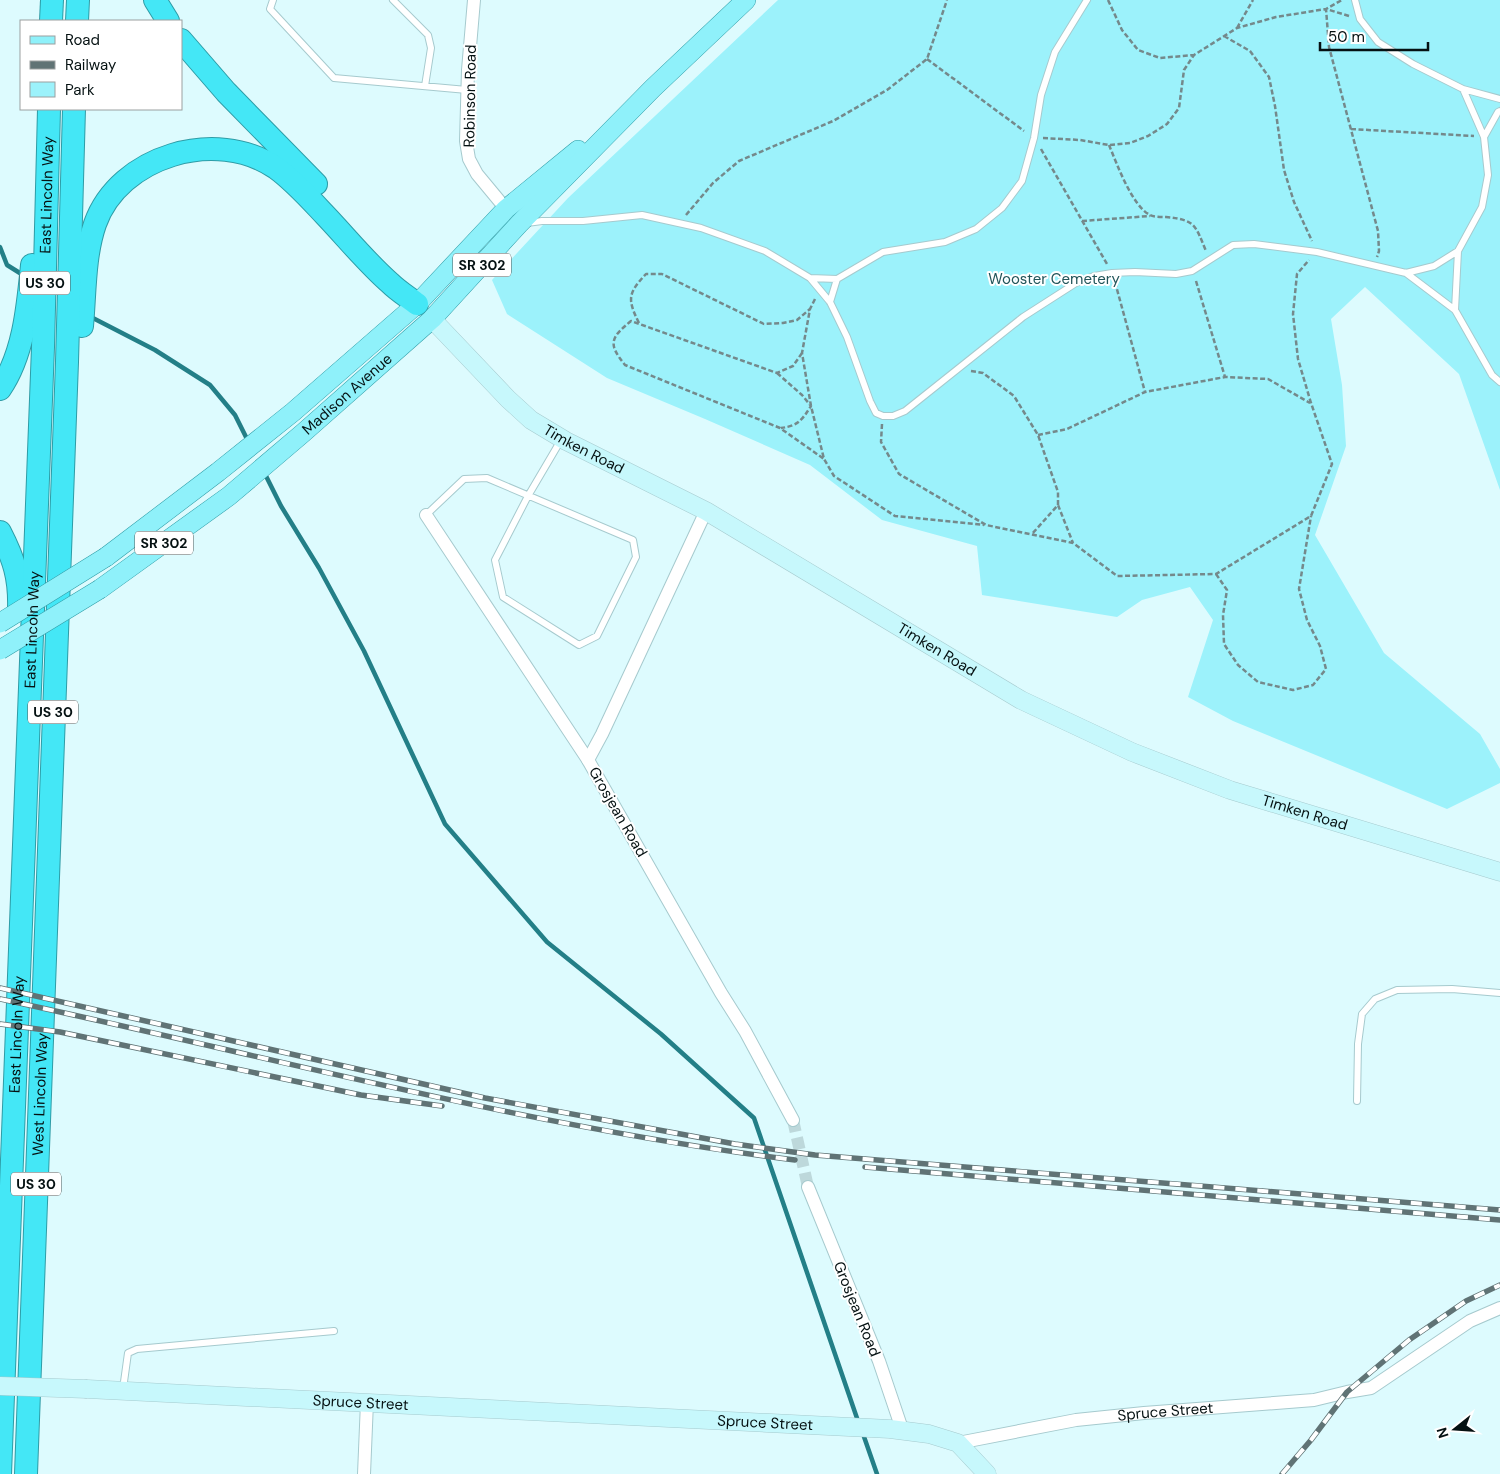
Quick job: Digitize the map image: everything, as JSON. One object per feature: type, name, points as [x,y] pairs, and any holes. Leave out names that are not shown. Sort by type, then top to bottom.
[{"type":"highway","points":[[41,0],[41,20]]},
{"type":"highway","points":[[51,20],[52,0]]},
{"type":"highway","points":[[77,20],[78,0]]},
{"type":"highway","points":[[155,0],[167,20]]},
{"type":"highway","points":[[182,41],[257,125],[400,272],[425,311]]},
{"type":"highway","points":[[0,389],[9,375],[22,336],[41,218],[38,110]]},
{"type":"highway","name":"East Lincoln Way","points":[[11,1180],[42,348],[41,218],[49,110]]},
{"type":"highway","name":"East Lincoln Way","points":[[47,894],[60,530],[73,366],[70,236],[74,110]]},
{"type":"highway","points":[[73,366],[89,248],[103,205],[130,176],[156,161],[196,150],[226,150],[259,159],[286,175],[390,284],[425,311]]},
{"type":"highway","points":[[0,532],[16,568],[20,591],[5,1035],[11,1180]]},
{"type":"highway","name":"West Lincoln Way","points":[[26,1474],[47,894]]},
{"type":"highway","name":"US 30","points":[[0,1474],[11,1180]]},
{"type":"main road","name":"Madison Avenue","points":[[0,650],[100,590],[229,496],[303,433],[425,311],[520,224],[653,88],[746,0]]},
{"type":"main road","name":"Madison Avenue","points":[[0,623],[106,557],[425,311],[506,209],[653,88]]},
{"type":"street","name":"Robinson Road","points":[[474,0],[467,90],[466,141],[469,158],[477,174],[506,209]]},
{"type":"street","name":"Timken Road","points":[[425,311],[531,420],[562,438],[706,511],[1012,695],[1077,727],[1171,768],[1230,790],[1500,872]]},
{"type":"street","points":[[588,760],[706,511]]},
{"type":"street","name":"Grosjean Road","points":[[426,514],[588,760],[720,993],[745,1031],[793,1120]]},
{"type":"street","name":"Grosjean Road","points":[[808,1187],[879,1362],[896,1431]]},
{"type":"street","name":"Spruce Street","points":[[0,1386],[122,1390],[808,1425],[929,1434],[958,1443],[1076,1420],[1314,1400],[1371,1388],[1470,1321],[1500,1308]]},
{"type":"street","points":[[364,1474],[366,1402]]},
{"type":"street","points":[[958,1443],[987,1474]]},
{"type":"lane","points":[[273,0],[270,9],[334,78],[467,90]]},
{"type":"lane","points":[[393,0],[428,35],[431,48],[425,86]]},
{"type":"lane","points":[[810,278],[837,279],[883,252],[945,242],[976,229],[1002,208],[1022,181],[1034,138],[1041,95],[1055,52],[1087,0]]},
{"type":"lane","points":[[1355,0],[1360,19],[1378,42],[1413,64],[1462,88],[1500,99]]},
{"type":"lane","points":[[1455,310],[1458,251],[1482,207],[1488,175],[1484,137],[1462,88]]},
{"type":"lane","points":[[1484,137],[1500,111]]},
{"type":"lane","points":[[520,224],[542,221],[583,221],[642,215],[701,228],[765,251],[810,278],[830,302],[847,337],[870,402],[876,413],[883,416],[893,416],[905,411],[1023,317],[1076,283],[1112,272],[1176,274],[1192,270],[1233,245],[1247,244],[1316,252],[1406,273],[1455,310],[1492,376],[1500,382]]},
{"type":"lane","points":[[1406,273],[1434,266],[1458,251]]},
{"type":"lane","points":[[830,302],[837,279]]},
{"type":"lane","points":[[426,514],[464,479],[487,478],[528,496],[633,540],[636,557],[597,636],[579,645],[503,597],[495,560],[528,496],[562,438]]},
{"type":"lane","points":[[1357,1101],[1358,1044],[1362,1014],[1375,999],[1397,990],[1452,989],[1500,993]]},
{"type":"lane","points":[[122,1390],[128,1353],[137,1349],[334,1331]]},
{"type":"path","points":[[679,223],[713,183],[740,160],[833,121],[887,90],[927,59],[947,0]]},
{"type":"path","points":[[1108,0],[1122,30],[1138,50],[1160,58],[1194,55]]},
{"type":"path","points":[[1237,28],[1253,0]]},
{"type":"path","points":[[1034,138],[1080,140],[1109,145],[1130,143],[1148,136],[1168,124],[1179,108],[1184,70],[1194,55],[1237,28],[1276,17],[1326,9],[1342,0]]},
{"type":"path","points":[[1326,9],[1360,19]]},
{"type":"path","points":[[1326,9],[1329,47],[1378,231],[1378,251],[1374,266]]},
{"type":"path","points":[[1216,574],[1227,590],[1223,615],[1224,644],[1238,665],[1258,682],[1293,690],[1313,685],[1326,669],[1320,646],[1307,620],[1299,590],[1311,516],[1332,464],[1298,358],[1293,314],[1297,274],[1316,252],[1294,202],[1284,170],[1269,77],[1250,51],[1224,36]]},
{"type":"path","points":[[927,59],[1034,138],[1112,272],[1145,392]]},
{"type":"path","points":[[1351,129],[1484,137]]},
{"type":"path","points":[[1109,145],[1126,187],[1138,204],[1150,216]]},
{"type":"path","points":[[1082,221],[1150,216],[1183,219],[1195,226],[1210,260]]},
{"type":"path","points":[[1192,270],[1225,377]]},
{"type":"path","points":[[639,323],[631,307],[633,288],[646,274],[662,274],[764,324],[797,320],[810,309]]},
{"type":"path","points":[[819,289],[810,309],[802,353],[811,406],[824,459],[834,476],[895,516],[986,525],[1073,543],[1117,576],[1216,574],[1311,516]]},
{"type":"path","points":[[811,406],[802,395],[777,374],[639,323],[630,321],[618,331],[613,344],[615,353],[625,365],[780,428],[824,459]]},
{"type":"path","points":[[777,374],[793,366],[802,353]]},
{"type":"path","points":[[957,370],[984,373],[1014,396],[1038,435],[1058,492],[1058,505],[1073,543]]},
{"type":"path","points":[[1038,435],[1067,429],[1145,392],[1225,377],[1268,379],[1311,403]]},
{"type":"path","points":[[780,428],[793,426],[803,419],[811,406]]},
{"type":"path","points":[[883,416],[881,442],[900,474],[986,525]]},
{"type":"path","points":[[1032,534],[1058,505]]},
{"type":"green space","name":"Wooster Cemetery","points":[[778,0],[1500,0],[1500,490],[1459,374],[1365,287],[1331,319],[1342,385],[1346,446],[1315,535],[1384,653],[1480,734],[1500,769],[1500,783],[1447,809],[1233,721],[1188,697],[1213,620],[1190,587],[1142,600],[1117,617],[982,595],[977,546],[882,520],[810,465],[607,378],[507,314],[492,280],[568,198]]},
{"type":"waterway","points":[[0,247],[7,265],[23,275]]},
{"type":"waterway","points":[[89,316],[155,350],[210,385],[235,415],[248,441]]},
{"type":"waterway","points":[[264,472],[281,506],[319,568],[364,651],[445,824],[547,942],[661,1034],[754,1118],[859,1424]]},
{"type":"waterway","points":[[862,1431],[877,1474]]},
{"type":"tunnel","points":[[793,1120],[808,1187]]},
{"type":"railway","points":[[0,988],[485,1098],[735,1144],[815,1155],[1500,1210]]},
{"type":"railway","points":[[0,999],[495,1109],[595,1129],[795,1160]]},
{"type":"railway","points":[[0,1024],[60,1032],[361,1095],[442,1106]]},
{"type":"railway","points":[[865,1167],[1500,1220]]},
{"type":"railway","points":[[1282,1474],[1311,1440],[1347,1392],[1409,1340],[1466,1301],[1500,1285]]}]
